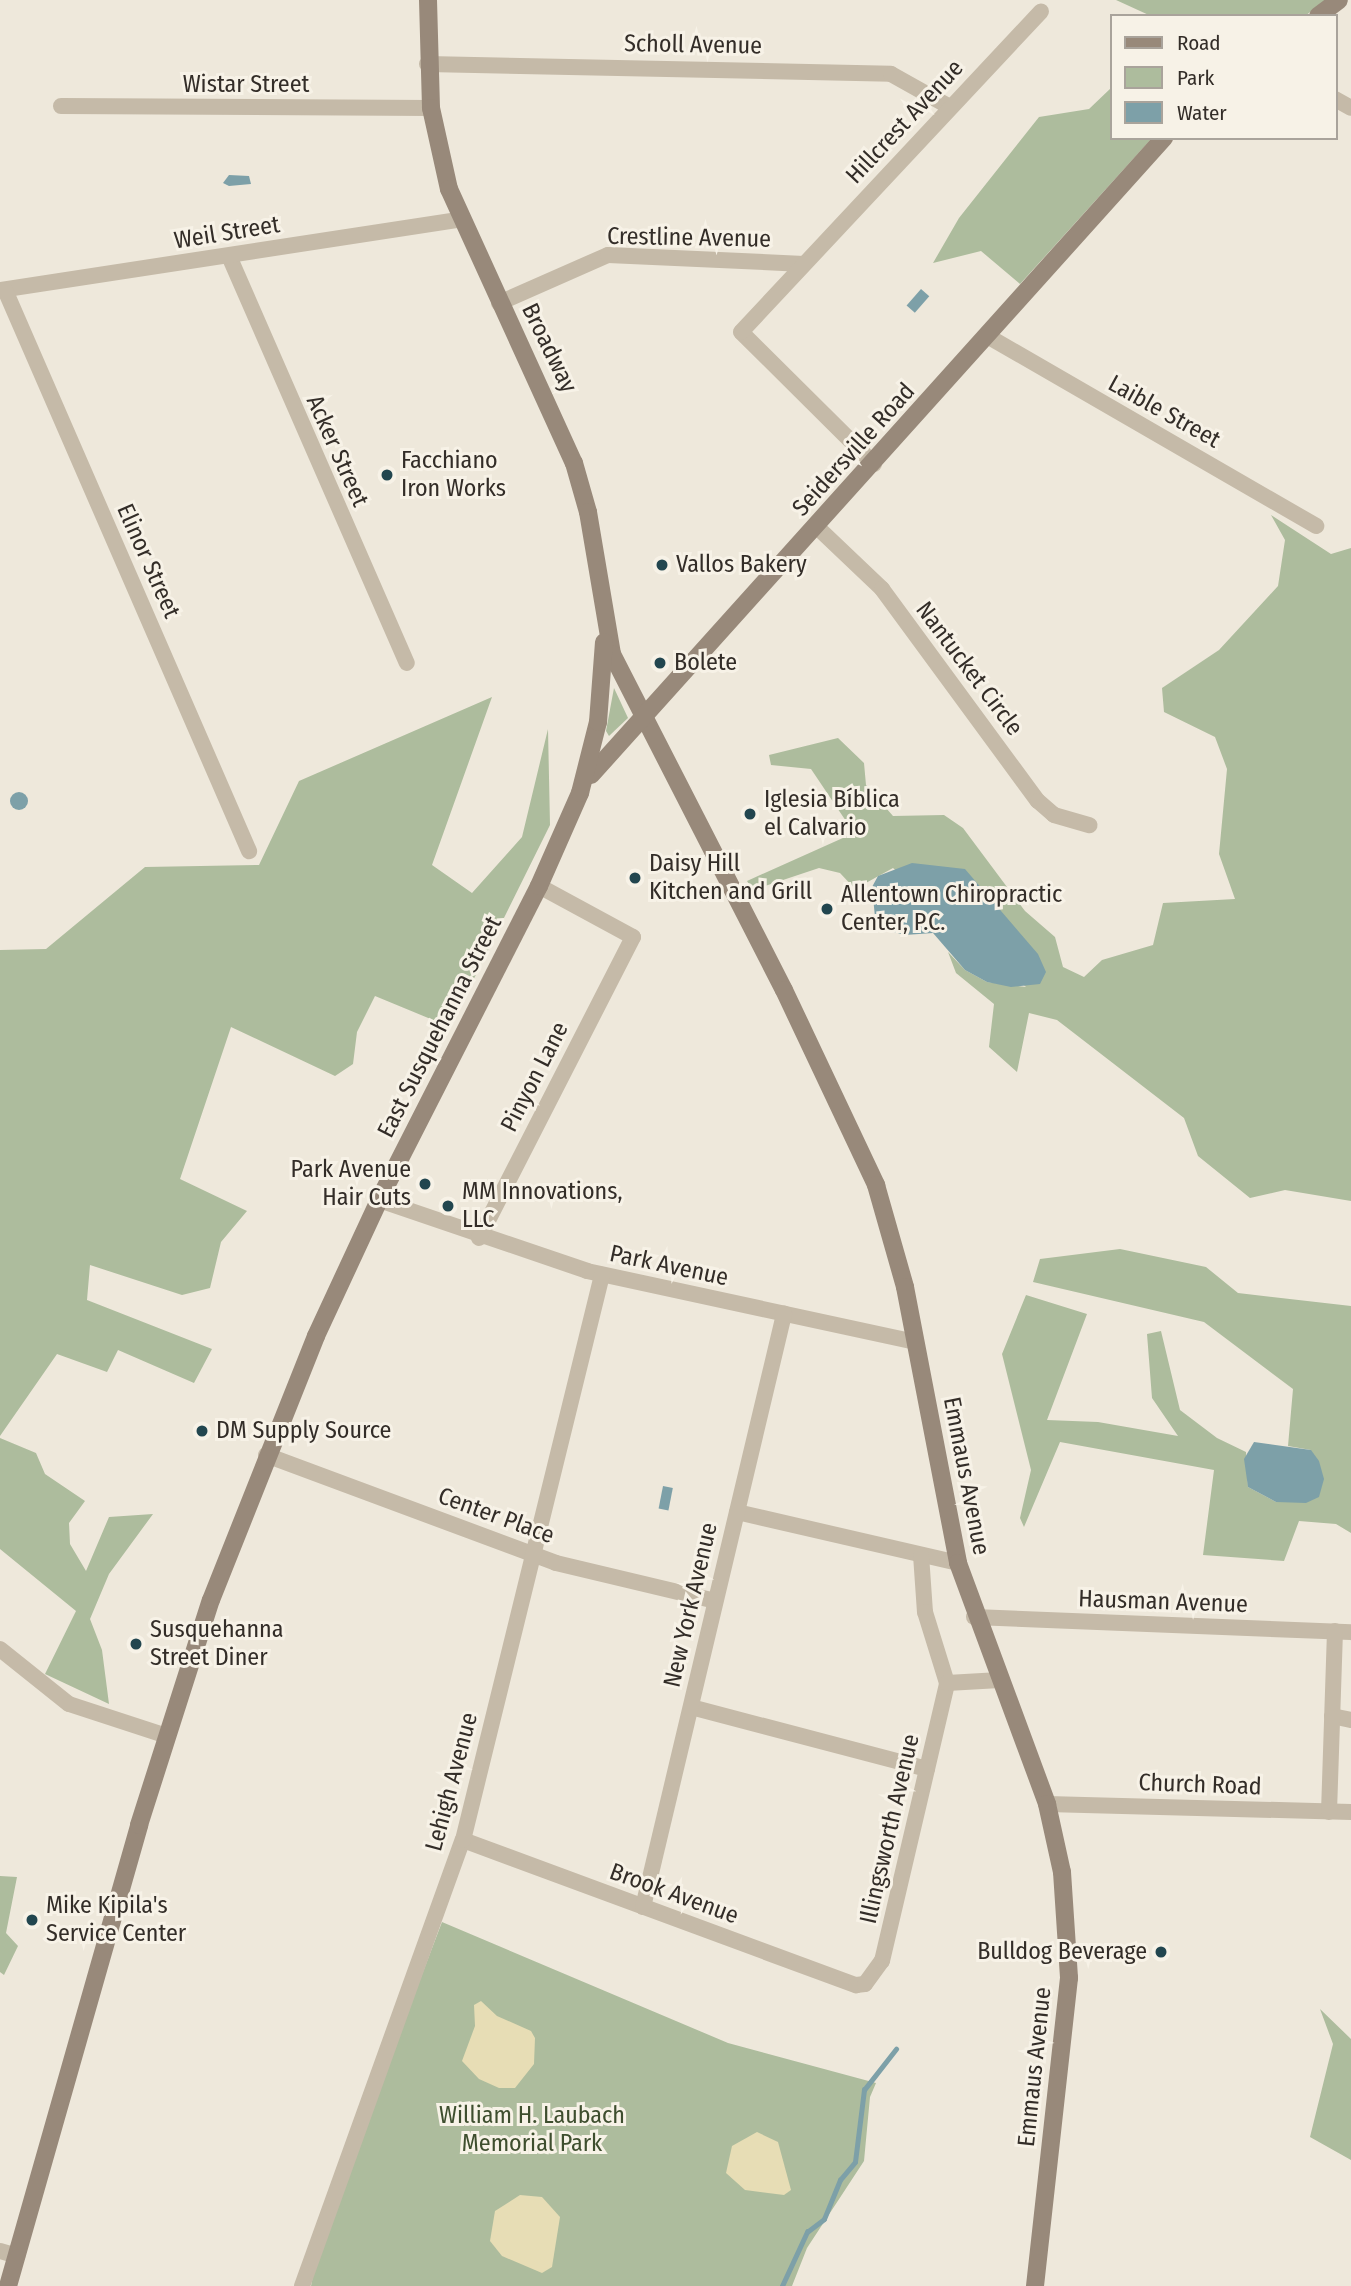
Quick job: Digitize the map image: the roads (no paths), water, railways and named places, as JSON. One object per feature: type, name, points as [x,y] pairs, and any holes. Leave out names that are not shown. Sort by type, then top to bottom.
[{"type":"main road","name":"Broadway","points":[[428,0],[427,64],[431,108],[460,220],[574,463],[597,562],[603,618],[612,654],[643,716]]},
{"type":"main road","points":[[1321,14],[1339,0]]},
{"type":"main road","name":"Seidersville Road","points":[[580,793],[608,752],[817,527],[1162,140]]},
{"type":"main road","name":"East Susquehanna Street","points":[[8,2286],[8,2253],[211,1600],[266,1455],[379,1200],[539,886],[580,793],[598,722],[603,618]]},
{"type":"main road","name":"Emmaus Avenue","points":[[643,716],[860,1145],[893,1235],[958,1563],[974,1617],[1047,1804],[1062,1872],[1069,1978],[1035,2286]]},
{"type":"street","name":"Hillcrest Avenue","points":[[874,464],[741,332],[1041,11]]},
{"type":"street","name":"Scholl Avenue","points":[[427,64],[891,74],[950,107]]},
{"type":"street","name":"Wistar Street","points":[[61,106],[431,108]]},
{"type":"street","name":"Weil Street","points":[[2,293],[460,220]]},
{"type":"street","name":"Acker Street","points":[[229,256],[407,663]]},
{"type":"street","name":"Crestline Avenue","points":[[499,303],[608,256],[804,264]]},
{"type":"street","name":"Elinor Street","points":[[2,293],[249,851]]},
{"type":"street","name":"Laible Street","points":[[989,337],[1317,526]]},
{"type":"street","name":"Nantucket Circle","points":[[817,527],[882,589],[1038,801],[1054,815],[1090,825]]},
{"type":"street","name":"Pinyon Lane","points":[[478,1238],[633,937],[539,886]]},
{"type":"street","name":"Park Avenue","points":[[379,1200],[478,1238],[602,1275],[915,1342]]},
{"type":"street","name":"Lehigh Avenue","points":[[302,2286],[464,1840],[602,1275]]},
{"type":"street","name":"New York Avenue","points":[[643,1907],[784,1314]]},
{"type":"street","name":"Center Place","points":[[266,1455],[533,1555],[715,1601]]},
{"type":"street","points":[[737,1512],[958,1563]]},
{"type":"street","points":[[921,1555],[925,1612],[947,1683],[1000,1680]]},
{"type":"street","name":"Hausman Avenue","points":[[974,1617],[1343,1631]]},
{"type":"street","points":[[1329,1812],[1332,1716],[1343,1631]]},
{"type":"street","points":[[0,1649],[69,1704],[167,1736]]},
{"type":"street","name":"Illingsworth Avenue","points":[[869,1982],[882,1961],[947,1683]]},
{"type":"street","points":[[691,1707],[927,1769]]},
{"type":"street","points":[[1332,1716],[1351,1720]]},
{"type":"street","name":"Church Road","points":[[1047,1804],[1351,1812]]},
{"type":"street","name":"Brook Avenue","points":[[464,1840],[856,1985],[869,1982]]},
{"type":"water","points":[[229,175],[249,176],[251,184],[229,186],[223,183]]},
{"type":"water","points":[[921,289],[929,296],[915,313],[907,306]]},
{"type":"water","points":[[19,792],[27,797],[28,801],[23,809],[19,810],[11,805],[10,801],[15,793]]},
{"type":"water","points":[[912,863],[965,869],[1038,954],[1046,972],[1040,984],[1011,987],[987,982],[965,970],[933,933],[905,935],[876,927],[872,887],[878,876]]},
{"type":"water","points":[[1254,1442],[1311,1450],[1319,1461],[1324,1479],[1319,1497],[1306,1503],[1276,1502],[1248,1487],[1244,1459]]},
{"type":"water","points":[[663,1486],[673,1488],[668,1510],[659,1509]]},
{"type":"waterway","points":[[782,2286],[807,2232],[824,2219],[840,2180],[855,2162],[864,2090],[896,2049]]},
{"type":"place","name":"Facchiano Iron Works","points":[[387,475]]},
{"type":"place","name":"Vallos Bakery","points":[[662,565]]},
{"type":"place","name":"Bolete","points":[[660,663]]},
{"type":"place","name":"Iglesia Bíblica el Calvario","points":[[750,814]]},
{"type":"place","name":"Daisy Hill Kitchen and Grill","points":[[635,878]]},
{"type":"place","name":"Allentown Chiropractic Center, P.C.","points":[[827,909]]},
{"type":"place","name":"Park Avenue Hair Cuts","points":[[425,1184]]},
{"type":"place","name":"MM Innovations, LLC","points":[[448,1206]]},
{"type":"place","name":"DM Supply Source","points":[[202,1431]]},
{"type":"place","name":"Susquehanna Street Diner","points":[[136,1644]]},
{"type":"place","name":"Mike Kipila's Service Center","points":[[32,1920]]},
{"type":"place","name":"Bulldog Beverage","points":[[1161,1952]]},
{"type":"park label","name":"William H. Laubach Memorial Park","points":[[532,2130]]}]
